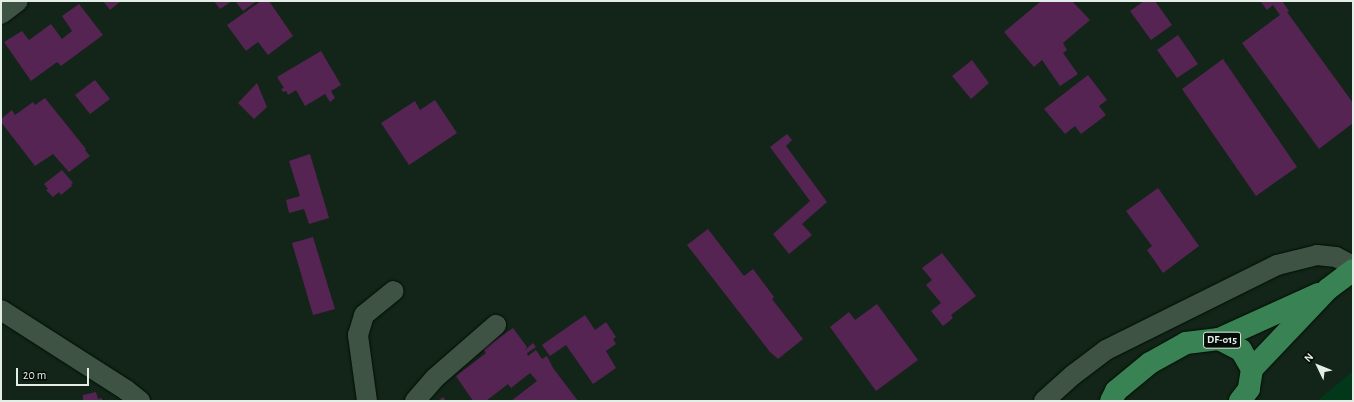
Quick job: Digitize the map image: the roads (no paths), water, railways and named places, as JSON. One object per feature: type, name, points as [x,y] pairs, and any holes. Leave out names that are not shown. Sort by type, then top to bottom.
[{"type":"main road","name":"DF-015","points":[[1219,339],[1241,350],[1252,369],[1328,289],[1353,270]]},
{"type":"main road","name":"DF-015","points":[[1111,401],[1116,391],[1150,363],[1186,343],[1219,339],[1328,289]]},
{"type":"main road","points":[[1240,401],[1249,389],[1252,369]]},
{"type":"street","points":[[1,14],[18,1]]},
{"type":"street","points":[[1044,401],[1073,375],[1106,350],[1277,266],[1317,254],[1336,257],[1353,266]]},
{"type":"street","points":[[367,401],[358,336],[364,315],[394,291]]},
{"type":"street","points":[[1,310],[126,390],[140,401]]},
{"type":"street","points":[[415,401],[434,378],[496,325]]}]
